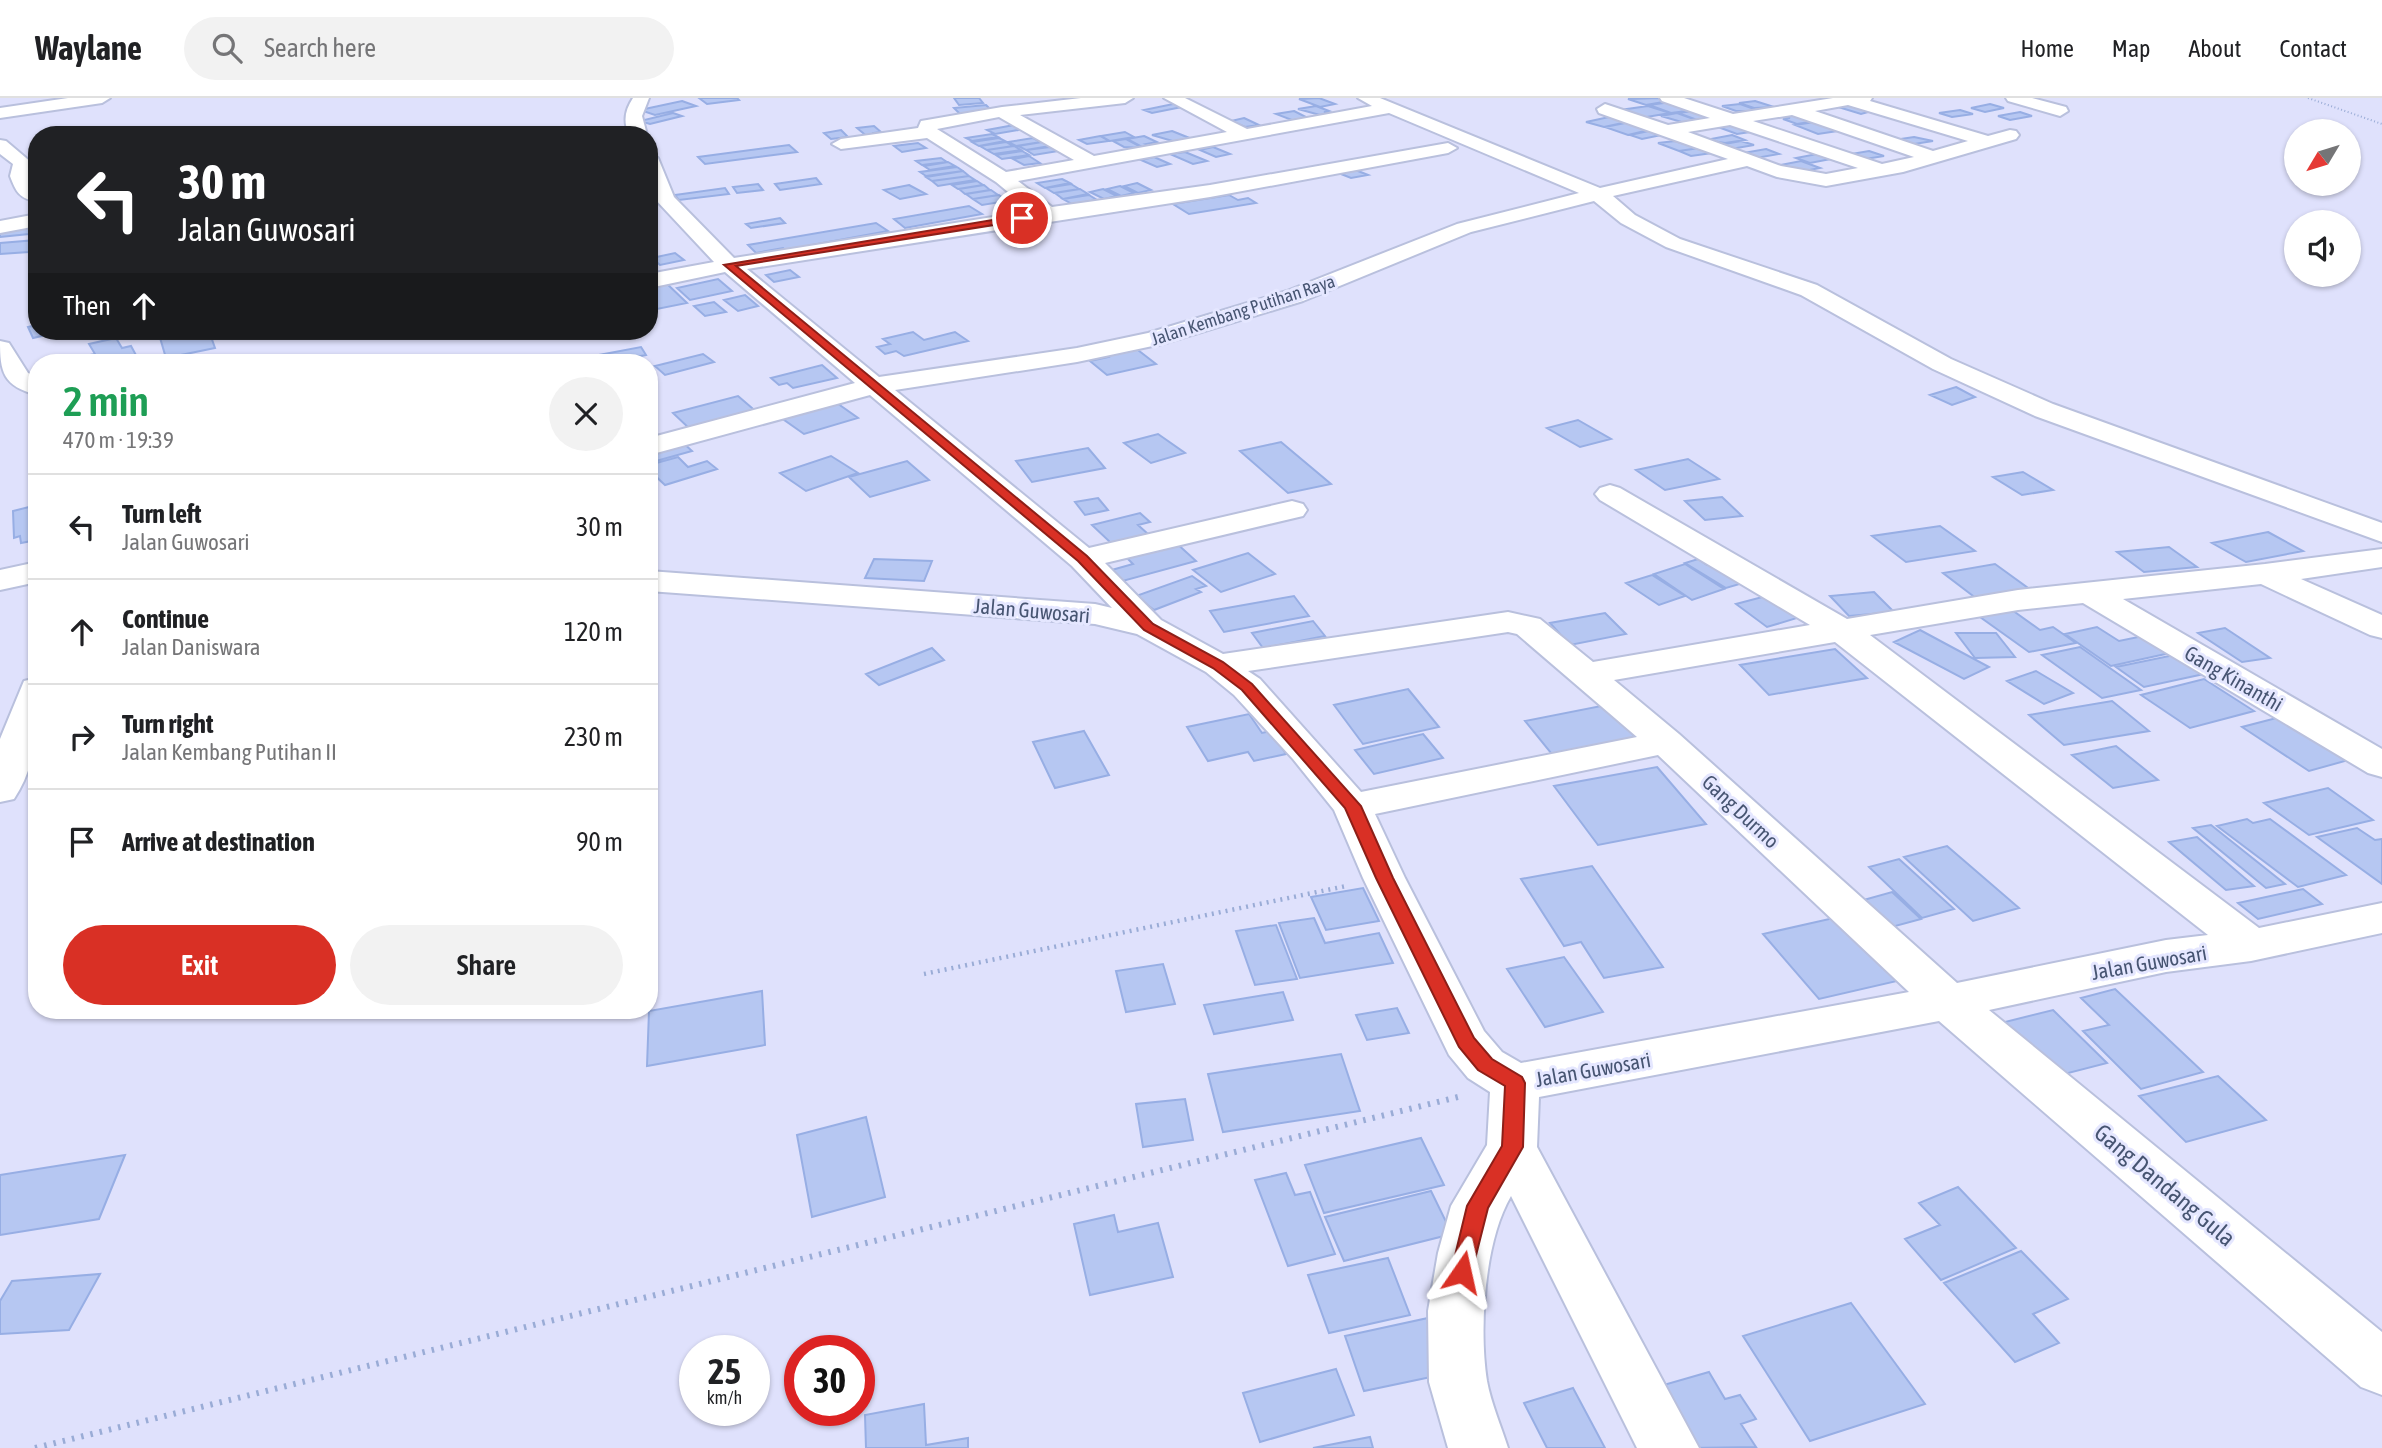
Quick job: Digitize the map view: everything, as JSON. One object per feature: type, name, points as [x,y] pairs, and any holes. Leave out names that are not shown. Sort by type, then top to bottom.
[{"type":"street","points":[[0,113],[102,98]]},
{"type":"street","points":[[634,126],[634,107],[647,98]]},
{"type":"street","points":[[1018,98],[1021,103],[1029,104],[1101,98]]},
{"type":"street","points":[[1048,214],[1003,178],[926,128],[933,123],[1079,100],[1125,98]]},
{"type":"street","points":[[1172,98],[1244,134]]},
{"type":"street","points":[[1366,98],[1598,194],[1628,219],[1673,243],[1809,290],[1942,364],[2044,410],[2382,533]]},
{"type":"street","points":[[1668,98],[1882,170]]},
{"type":"street","points":[[1757,98],[1932,157]]},
{"type":"street","points":[[2014,98],[2060,111]]},
{"type":"street","points":[[1667,130],[1852,99],[1986,141]]},
{"type":"street","points":[[1079,100],[1114,120]]},
{"type":"street","points":[[1291,107],[1322,120]]},
{"type":"street","points":[[1003,178],[1391,108]]},
{"type":"street","points":[[1605,109],[1777,171],[1826,180],[1882,170],[2010,135]]},
{"type":"street","points":[[1002,112],[1091,162]]},
{"type":"street","points":[[841,144],[930,132]]},
{"type":"street","points":[[1147,137],[1169,148]]},
{"type":"street","points":[[0,145],[23,163],[19,176],[28,193]]},
{"type":"street","points":[[658,279],[729,265],[1048,214],[1174,197],[1448,148]]},
{"type":"street","name":"Jalan Kembang Putihan Raya","points":[[658,445],[877,385],[1077,355],[1153,339],[1295,296],[1464,228],[1749,160]]},
{"type":"street","points":[[660,207],[1083,559],[1149,627]]},
{"type":"street","points":[[0,227],[28,222]]},
{"type":"street","points":[[0,240],[28,238]]},
{"type":"street","points":[[0,348],[19,377],[28,382]]},
{"type":"street","points":[[1610,494],[1840,629],[2251,945]]},
{"type":"street","points":[[1083,559],[1292,510]]},
{"type":"street","points":[[1587,674],[1840,629],[2086,591],[2265,574],[2382,558]]},
{"type":"street","points":[[0,580],[28,574]]},
{"type":"street","points":[[2265,574],[2382,628]]},
{"type":"street","name":"Jalan Guwosari","points":[[658,582],[1095,614],[1149,627],[1218,665],[1247,687],[1352,806],[1384,878],[1466,1042],[1485,1065],[1515,1083],[1948,1002],[2166,956],[2251,945],[2382,918]]},
{"type":"street","name":"Gang Kinanthi","points":[[2086,591],[2382,765]]},
{"type":"street","name":"Gang Durmo","points":[[1218,665],[1508,622],[1528,626],[1666,742],[1948,1002]]},
{"type":"street","points":[[0,790],[28,714]]},
{"type":"street","points":[[1352,806],[1666,742]]},
{"type":"street","name":"Gang Dandang Gula","points":[[1948,1002],[2382,1368]]},
{"type":"street","points":[[1478,1448],[1458,1382],[1456,1311],[1465,1253],[1478,1206],[1513,1147],[1515,1083]]},
{"type":"street","points":[[1513,1147],[1669,1448]]},
{"type":"path","points":[[2308,98],[2382,124]]},
{"type":"path","points":[[925,974],[1384,878]]},
{"type":"path","points":[[35,1448],[1515,1083]]},
{"type":"building","points":[[699,98],[737,98],[739,100],[707,104]]},
{"type":"building","points":[[954,98],[979,98],[983,103],[959,105]]},
{"type":"building","points":[[1319,98],[1335,104],[1320,107],[1299,99]]},
{"type":"building","points":[[1659,98],[1669,101],[1646,105],[1628,99]]},
{"type":"building","points":[[682,101],[696,106],[655,115],[640,110]]},
{"type":"building","points":[[1755,101],[1774,107],[1754,108],[1739,103]]},
{"type":"building","points":[[1671,102],[1694,110],[1671,113],[1649,105]]},
{"type":"building","points":[[1178,103],[1187,106],[1152,113],[1144,110]]},
{"type":"building","points":[[1740,104],[1760,111],[1736,111],[1722,106]]},
{"type":"building","points":[[1849,104],[1872,111],[1861,114],[1835,106]]},
{"type":"building","points":[[1990,104],[2004,108],[1985,112],[1971,108]]},
{"type":"building","points":[[986,105],[992,111],[960,114],[954,108]]},
{"type":"building","points":[[1316,106],[1329,111],[1320,115],[1298,109]]},
{"type":"building","points":[[1648,106],[1670,113],[1641,118],[1620,110]]},
{"type":"building","points":[[1960,110],[1973,114],[1952,117],[1939,113]]},
{"type":"building","points":[[1294,111],[1308,118],[1297,122],[1276,114]]},
{"type":"building","points":[[1693,111],[1712,117],[1700,121],[1678,113]]},
{"type":"building","points":[[2020,112],[2032,116],[2010,120],[1998,116]]},
{"type":"building","points":[[673,113],[682,116],[650,124],[640,121]]},
{"type":"building","points":[[1677,113],[1699,121],[1685,123],[1661,116]]},
{"type":"building","points":[[1794,114],[1816,121],[1797,124],[1783,119],[1790,118],[1782,116]]},
{"type":"building","points":[[1609,117],[1632,121],[1604,127],[1586,122]]},
{"type":"building","points":[[1244,118],[1259,125],[1245,127],[1231,121]]},
{"type":"building","points":[[1635,121],[1649,130],[1628,135],[1605,127]]},
{"type":"building","points":[[1821,121],[1844,130],[1818,134],[1795,125]]},
{"type":"building","points":[[1014,125],[1030,128],[995,134],[987,130]]},
{"type":"building","points":[[1732,125],[1757,131],[1737,134],[1718,127]]},
{"type":"building","points":[[874,126],[881,132],[874,133],[879,137],[869,138],[857,128]]},
{"type":"building","points":[[1658,129],[1671,133],[1642,139],[1630,135]]},
{"type":"building","points":[[841,130],[848,137],[831,139],[824,133]]},
{"type":"building","points":[[1172,131],[1192,139],[1176,142],[1152,135]]},
{"type":"building","points":[[1125,132],[1134,137],[1110,141],[1101,136]]},
{"type":"building","points":[[992,134],[998,137],[972,141],[966,138]]},
{"type":"building","points":[[1732,135],[1745,140],[1725,143],[1706,140]]},
{"type":"building","points":[[1100,136],[1109,141],[1087,144],[1079,140]]},
{"type":"building","points":[[1144,136],[1157,142],[1146,144],[1151,146],[1144,148],[1127,139]]},
{"type":"building","points":[[1914,137],[1933,141],[1908,145],[1894,140]]},
{"type":"building","points":[[999,138],[1005,141],[979,146],[972,142]]},
{"type":"building","points":[[1033,138],[1041,142],[1016,146],[1008,142]]},
{"type":"building","points":[[1126,139],[1143,148],[1124,147],[1113,141]]},
{"type":"building","points":[[1675,141],[1684,144],[1695,142],[1706,147],[1679,151],[1658,143]]},
{"type":"building","points":[[1741,141],[1754,145],[1731,149],[1719,145]]},
{"type":"building","points":[[1006,142],[1013,146],[987,150],[980,146]]},
{"type":"building","points":[[1042,142],[1050,146],[1026,150],[1018,146]]},
{"type":"building","points":[[918,143],[926,148],[902,152],[894,146]]},
{"type":"building","points":[[789,145],[797,152],[705,164],[698,157]]},
{"type":"building","points":[[1014,146],[1021,150],[994,154],[987,150]]},
{"type":"building","points":[[1050,147],[1058,151],[1034,155],[1026,150]]},
{"type":"building","points":[[1213,147],[1230,154],[1216,157],[1200,150]]},
{"type":"building","points":[[1706,147],[1719,152],[1691,156],[1679,151]]},
{"type":"building","points":[[1766,149],[1779,154],[1756,158],[1743,153]]},
{"type":"building","points":[[1022,151],[1029,155],[1002,159],[996,155]]},
{"type":"building","points":[[1869,151],[1884,156],[1859,160],[1845,155]]},
{"type":"building","points":[[1185,152],[1207,161],[1193,164],[1170,154]]},
{"type":"building","points":[[1817,154],[1831,159],[1810,163],[1796,158]]},
{"type":"building","points":[[1029,156],[1040,163],[1024,165],[1013,159]]},
{"type":"building","points":[[1154,157],[1170,164],[1157,167],[1141,160]]},
{"type":"building","points":[[941,158],[947,162],[922,165],[916,161]]},
{"type":"building","points":[[1801,161],[1820,168],[1799,172],[1775,166]]},
{"type":"building","points":[[948,162],[955,166],[930,170],[924,166]]},
{"type":"building","points":[[957,167],[963,171],[926,176],[920,172]]},
{"type":"building","points":[[1353,169],[1368,175],[1351,178],[1336,172]]},
{"type":"building","points":[[963,171],[969,176],[932,181],[926,177]]},
{"type":"building","points":[[969,176],[975,180],[938,186],[932,181]]},
{"type":"building","points":[[816,178],[821,184],[780,190],[775,184]]},
{"type":"building","points":[[1062,179],[1070,183],[1045,188],[1037,183]]},
{"type":"building","points":[[977,181],[983,185],[958,189],[952,185]]},
{"type":"building","points":[[1137,183],[1151,190],[1138,193],[1124,186]]},
{"type":"building","points":[[758,184],[763,190],[737,193],[733,187]]},
{"type":"building","points":[[1071,184],[1079,189],[1054,193],[1046,188]]},
{"type":"building","points":[[909,185],[926,194],[900,199],[884,190]]},
{"type":"building","points":[[984,185],[990,190],[965,194],[959,189]]},
{"type":"building","points":[[1120,186],[1134,193],[1121,196],[1107,189]]},
{"type":"building","points":[[725,188],[729,194],[679,200],[675,195]]},
{"type":"building","points":[[1080,189],[1088,194],[1063,199],[1055,193]]},
{"type":"building","points":[[1103,189],[1117,196],[1104,199],[1090,192]]},
{"type":"building","points":[[991,190],[998,195],[973,199],[966,194]]},
{"type":"building","points":[[999,195],[1007,201],[982,205],[973,199]]},
{"type":"building","points":[[1089,195],[1097,200],[1072,204],[1063,199]]},
{"type":"building","points":[[1229,195],[1238,200],[1248,198],[1256,203],[1189,214],[1173,204]]},
{"type":"building","points":[[969,206],[982,214],[905,228],[894,219]]},
{"type":"building","points":[[780,218],[785,223],[751,228],[746,224]]},
{"type":"building","points":[[876,223],[888,231],[756,253],[748,245]]},
{"type":"building","points":[[28,227],[28,234],[0,237],[0,230]]},
{"type":"building","points":[[28,241],[28,252],[0,254],[0,243]]},
{"type":"building","points":[[675,253],[684,260],[660,265],[658,257]]},
{"type":"building","points":[[790,270],[799,277],[774,282],[766,275]]},
{"type":"building","points":[[718,279],[732,291],[690,300],[677,288]]},
{"type":"building","points":[[664,281],[687,303],[658,309],[658,282]]},
{"type":"building","points":[[745,295],[758,306],[738,311],[724,300]]},
{"type":"building","points":[[714,302],[726,312],[705,316],[694,306]]},
{"type":"building","points":[[913,332],[924,340],[955,332],[968,341],[904,356],[896,351],[885,354],[877,347],[890,344],[883,339]]},
{"type":"building","points":[[117,340],[122,348],[131,346],[135,354],[95,354],[89,344]]},
{"type":"building","points":[[161,340],[212,340],[215,348],[186,354],[165,354]]},
{"type":"building","points":[[641,347],[645,354],[604,354]]},
{"type":"building","points":[[1134,347],[1156,364],[1107,375],[1090,361],[1108,357],[1103,354]]},
{"type":"building","points":[[703,354],[714,362],[665,375],[658,365]]},
{"type":"building","points":[[822,365],[837,378],[793,388],[787,383],[779,385],[771,378]]},
{"type":"building","points":[[1956,387],[1975,397],[1952,405],[1930,395]]},
{"type":"building","points":[[738,396],[759,414],[693,432],[673,413]]},
{"type":"building","points":[[834,401],[858,418],[804,434],[780,417]]},
{"type":"building","points":[[1578,420],[1611,439],[1580,447],[1547,428]]},
{"type":"building","points":[[1158,434],[1185,453],[1151,463],[1124,443]]},
{"type":"building","points":[[680,440],[692,451],[658,460],[658,446]]},
{"type":"building","points":[[1281,442],[1331,484],[1288,493],[1240,451]]},
{"type":"building","points":[[1088,448],[1105,468],[1032,482],[1016,461]]},
{"type":"building","points":[[831,456],[858,473],[806,491],[780,473]]},
{"type":"building","points":[[678,457],[688,467],[707,461],[717,469],[665,485],[658,478],[658,463]]},
{"type":"building","points":[[1688,459],[1719,479],[1665,490],[1636,470]]},
{"type":"building","points":[[907,461],[929,480],[870,497],[849,477]]},
{"type":"building","points":[[2023,472],[2053,490],[2022,495],[1993,477]]},
{"type":"building","points":[[1722,497],[1742,516],[1705,520],[1685,501]]},
{"type":"building","points":[[1098,498],[1108,510],[1085,515],[1075,502]]},
{"type":"building","points":[[28,507],[28,542],[21,543],[20,536],[14,538],[13,511]]},
{"type":"building","points":[[1140,513],[1150,522],[1138,525],[1148,534],[1112,544],[1092,525]]},
{"type":"building","points":[[1940,526],[1975,551],[1906,562],[1872,536]]},
{"type":"building","points":[[2268,532],[2303,551],[2246,562],[2212,543]]},
{"type":"building","points":[[1174,541],[1196,561],[1119,582],[1108,571],[1133,564],[1123,554]]},
{"type":"building","points":[[2169,547],[2197,567],[2144,572],[2117,552]]},
{"type":"building","points":[[1248,553],[1275,574],[1221,592],[1193,570]]},
{"type":"building","points":[[874,559],[932,561],[924,581],[865,578]]},
{"type":"building","points":[[1698,559],[1707,565],[1719,561],[1750,581],[1726,588],[1685,563]]},
{"type":"building","points":[[1685,564],[1724,589],[1692,600],[1654,574]]},
{"type":"building","points":[[1995,564],[2035,593],[1981,602],[1943,573]]},
{"type":"building","points":[[1652,575],[1685,596],[1659,605],[1626,583]]},
{"type":"building","points":[[1192,576],[1206,586],[1196,589],[1201,592],[1154,610],[1136,596]]},
{"type":"building","points":[[1874,592],[1894,612],[1849,616],[1830,596]]},
{"type":"building","points":[[1294,596],[1309,616],[1224,632],[1210,611]]},
{"type":"building","points":[[1766,596],[1797,618],[1767,627],[1736,604]]},
{"type":"building","points":[[2012,610],[2040,630],[2053,627],[2076,643],[2029,652],[1980,617]]},
{"type":"building","points":[[1605,613],[1626,634],[1570,645],[1550,623]]},
{"type":"building","points":[[1313,621],[1325,636],[1263,648],[1252,633]]},
{"type":"building","points":[[2097,627],[2119,641],[2143,636],[2170,653],[2111,666],[2065,634]]},
{"type":"building","points":[[2225,628],[2270,658],[2242,662],[2198,633]]},
{"type":"building","points":[[1920,630],[1989,667],[1964,679],[1894,642]]},
{"type":"building","points":[[1956,633],[1996,633],[2015,657],[1975,658]]},
{"type":"building","points":[[2080,647],[2141,690],[2102,698],[2042,655]]},
{"type":"building","points":[[932,648],[944,660],[879,685],[866,674]]},
{"type":"building","points":[[1835,649],[1867,678],[1769,695],[1740,665]]},
{"type":"building","points":[[2174,655],[2204,674],[2144,687],[2116,667]]},
{"type":"building","points":[[2036,671],[2073,693],[2044,704],[2007,681]]},
{"type":"building","points":[[2204,679],[2254,711],[2190,728],[2141,695]]},
{"type":"building","points":[[1408,689],[1439,727],[1363,744],[1334,705]]},
{"type":"building","points":[[2112,701],[2149,731],[2064,745],[2029,715]]},
{"type":"building","points":[[1606,705],[1639,741],[1555,758],[1525,721]]},
{"type":"building","points":[[1249,714],[1262,733],[1271,731],[1286,754],[1254,761],[1248,752],[1208,761],[1187,727]]},
{"type":"building","points":[[2284,716],[2352,759],[2309,771],[2242,727]]},
{"type":"building","points":[[1084,731],[1109,775],[1055,788],[1033,742]]},
{"type":"building","points":[[1423,734],[1443,758],[1374,774],[1355,750]]},
{"type":"building","points":[[2116,746],[2158,780],[2113,788],[2072,755]]},
{"type":"building","points":[[1657,767],[1706,824],[1598,845],[1554,786]]},
{"type":"building","points":[[2328,788],[2373,820],[2309,835],[2264,803]]},
{"type":"building","points":[[2247,819],[2253,823],[2270,819],[2346,875],[2298,887],[2217,826]]},
{"type":"building","points":[[2211,825],[2285,884],[2266,888],[2193,828]]},
{"type":"building","points":[[2357,828],[2375,840],[2382,839],[2382,884],[2317,837]]},
{"type":"building","points":[[2197,837],[2254,886],[2226,890],[2169,842]]},
{"type":"building","points":[[1947,846],[2019,908],[1973,921],[1904,857]]},
{"type":"building","points":[[1899,859],[1954,909],[1922,918],[1869,867]]},
{"type":"building","points":[[1592,866],[1663,967],[1604,978],[1581,942],[1564,946],[1521,879]]},
{"type":"building","points":[[1363,888],[1379,921],[1326,930],[1311,897]]},
{"type":"building","points":[[2303,889],[2322,904],[2258,919],[2238,903]]},
{"type":"building","points":[[1892,892],[1921,919],[1888,928],[1860,901]]},
{"type":"building","points":[[1838,917],[1897,981],[1819,999],[1763,934]]},
{"type":"building","points":[[1314,918],[1325,943],[1379,933],[1393,963],[1300,978],[1279,923]]},
{"type":"building","points":[[1276,925],[1297,979],[1255,985],[1236,931]]},
{"type":"building","points":[[1564,957],[1603,1012],[1545,1027],[1507,969]]},
{"type":"building","points":[[1163,964],[1175,1004],[1126,1012],[1116,971]]},
{"type":"building","points":[[2115,989],[2203,1072],[2141,1089],[2083,1031],[2109,1025],[2081,998]]},
{"type":"building","points":[[762,991],[765,1045],[647,1066],[649,1019],[658,1019],[658,1009]]},
{"type":"building","points":[[1283,992],[1293,1020],[1214,1034],[1204,1005]]},
{"type":"building","points":[[1397,1008],[1409,1033],[1367,1040],[1356,1015]]},
{"type":"building","points":[[2053,1010],[2107,1063],[2049,1078],[1997,1024]]},
{"type":"building","points":[[1341,1054],[1360,1111],[1223,1132],[1208,1074]]},
{"type":"building","points":[[2218,1076],[2266,1120],[2186,1142],[2139,1096]]},
{"type":"building","points":[[1185,1099],[1193,1140],[1143,1147],[1136,1104]]},
{"type":"building","points":[[866,1117],[885,1197],[812,1217],[797,1135]]},
{"type":"building","points":[[1421,1138],[1444,1185],[1324,1213],[1305,1165]]},
{"type":"building","points":[[125,1155],[99,1219],[0,1235],[0,1175]]},
{"type":"building","points":[[1286,1173],[1295,1195],[1310,1192],[1335,1254],[1288,1266],[1255,1180]]},
{"type":"building","points":[[1958,1187],[2016,1248],[1941,1280],[1905,1239],[1940,1225],[1919,1203]]},
{"type":"building","points":[[1431,1191],[1452,1234],[1344,1261],[1325,1217]]},
{"type":"building","points":[[1114,1215],[1118,1232],[1158,1223],[1173,1277],[1090,1295],[1074,1224]]},
{"type":"building","points":[[2021,1251],[2068,1299],[2033,1314],[2059,1343],[2015,1362],[1944,1283]]},
{"type":"building","points":[[1388,1258],[1410,1315],[1329,1333],[1308,1275]]},
{"type":"building","points":[[100,1274],[69,1330],[0,1334],[0,1301],[12,1281]]},
{"type":"building","points":[[1851,1303],[1925,1404],[1810,1441],[1743,1336]]},
{"type":"building","points":[[1428,1318],[1450,1373],[1364,1391],[1345,1336]]},
{"type":"building","points":[[1336,1369],[1354,1415],[1260,1442],[1243,1393]]},
{"type":"building","points":[[1709,1372],[1725,1399],[1740,1395],[1756,1419],[1741,1424],[1756,1447],[1688,1448],[1653,1388]]},
{"type":"building","points":[[1573,1388],[1605,1448],[1547,1448],[1524,1403]]},
{"type":"building","points":[[924,1404],[926,1445],[968,1438],[968,1448],[866,1448],[865,1426],[875,1426],[875,1413]]},
{"type":"building","points":[[1370,1437],[1373,1448],[1313,1448]]},
{"type":"route","points":[[1022,218],[729,265],[877,385],[1083,559],[1149,627],[1218,665],[1247,687],[1352,806],[1384,878],[1466,1042],[1485,1065],[1515,1083],[1513,1147],[1478,1206],[1462,1272]]}]
